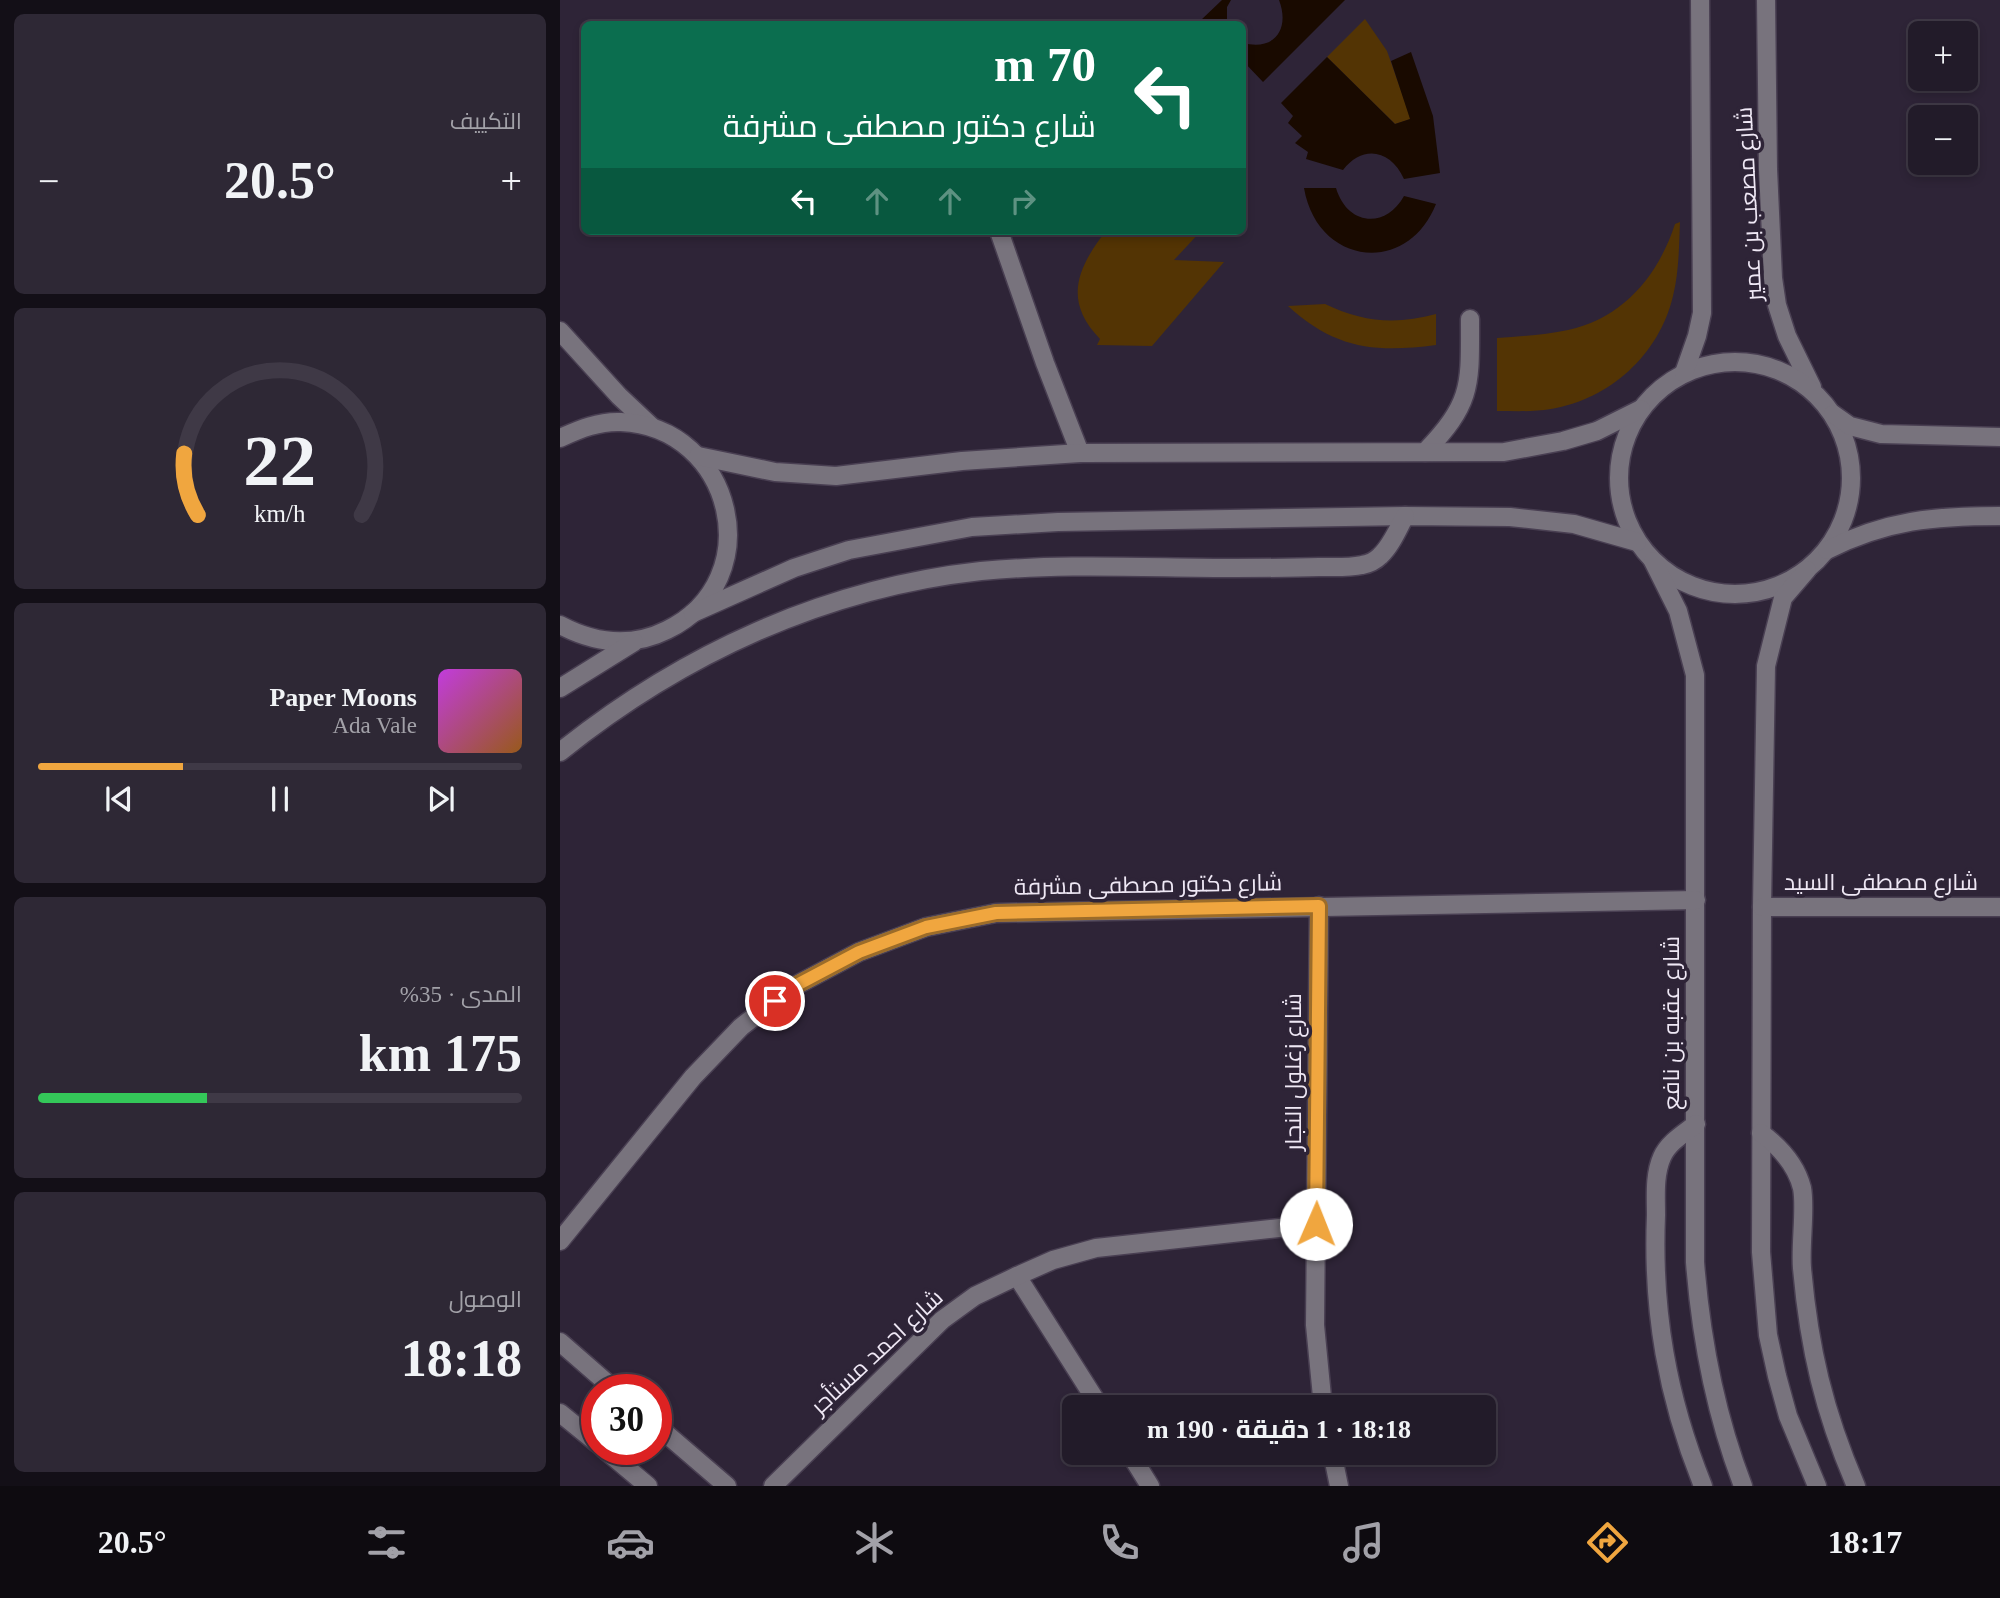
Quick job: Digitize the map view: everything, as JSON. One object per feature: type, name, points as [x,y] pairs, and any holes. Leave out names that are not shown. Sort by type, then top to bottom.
[{"type":"street","name":"شارع مصعب بن عمير","points":[[1684,373],[1702,313],[1700,0]]},
{"type":"street","name":"شارع مصعب بن عمير","points":[[1766,0],[1768,169],[1773,278],[1777,305],[1787,336],[1817,396]]},
{"type":"street","points":[[1003,235],[1045,363],[1080,453]]},
{"type":"street","points":[[1425,452],[1447,429],[1466,395],[1470,378],[1470,319]]},
{"type":"street","points":[[560,331],[618,396],[652,427],[677,439],[698,456],[713,476],[724,499],[729,524],[728,548],[721,572],[709,595],[693,613]]},
{"type":"street","points":[[1807,570],[1756,593],[1729,594],[1701,590],[1675,579],[1653,561],[1637,542],[1623,509],[1618,475],[1621,451],[1629,429],[1641,409],[1660,388],[1684,373],[1711,364],[1740,362],[1768,367],[1795,378],[1850,426],[1881,434],[2000,437]]},
{"type":"street","points":[[698,456],[775,472],[836,476],[962,461],[1080,453],[1504,452],[1535,448],[1597,430],[1641,409]]},
{"type":"street","points":[[1817,1486],[1788,1416],[1768,1335],[1761,1252],[1762,907],[1766,666],[1783,598],[1827,550],[1842,525],[1850,497],[1851,477],[1844,439],[1831,412]]},
{"type":"street","points":[[560,438],[588,425],[620,422],[652,427]]},
{"type":"street","points":[[560,625],[579,635],[606,642],[635,641],[656,636],[693,613],[794,568],[849,550],[972,527],[1059,522],[1405,516],[1539,519],[1574,524],[1637,542]]},
{"type":"street","points":[[560,752],[623,704],[747,635],[813,607],[862,593],[926,578],[983,571],[1363,565],[1381,556],[1405,516]]},
{"type":"street","points":[[1827,550],[1858,534],[1895,523],[1936,517],[2000,516]]},
{"type":"street","name":"شارع عقبه بن نافع","points":[[1653,561],[1678,611],[1695,675],[1695,1262],[1704,1353],[1717,1409],[1743,1486]]},
{"type":"street","points":[[560,688],[635,641]]},
{"type":"street","name":"شارع دكتور مصطفى مشرفة","points":[[560,1241],[693,1077],[741,1027],[791,988],[859,952],[926,927],[996,913],[1696,900]]},
{"type":"street","name":"شارع زغلول النجار","points":[[1319,906],[1315,1325],[1322,1395]]},
{"type":"street","name":"شارع مصطفى السيد","points":[[1762,907],[2000,907]]},
{"type":"street","points":[[1696,1124],[1672,1142],[1662,1157],[1657,1175],[1654,1261],[1662,1351],[1674,1402],[1703,1486]]},
{"type":"street","points":[[1761,1133],[1787,1157],[1802,1190],[1801,1254],[1807,1318],[1819,1382],[1838,1443],[1856,1486]]},
{"type":"street","name":"شارع احمد مستأجر","points":[[773,1486],[942,1320],[975,1296],[1053,1259],[1097,1248],[1316,1224]]},
{"type":"street","points":[[1017,1276],[1092,1395]]},
{"type":"street","points":[[560,1342],[597,1374]]},
{"type":"street","points":[[560,1413],[581,1430]]},
{"type":"street","points":[[672,1439],[727,1486]]},
{"type":"street","points":[[623,1465],[648,1486]]},
{"type":"street","points":[[1137,1465],[1150,1486]]},
{"type":"street","points":[[1335,1465],[1339,1486]]},
{"type":"shaded area","points":[[1222,0],[1231,0],[1227,7],[1227,21],[1201,20]]},
{"type":"shaded area","points":[[1279,0],[1345,0],[1263,82],[1246,64],[1246,44],[1264,44],[1271,41],[1281,28],[1282,11]]},
{"type":"shaded area","points":[[1365,19],[1387,51],[1411,119],[1395,124],[1327,57]]},
{"type":"shaded area","points":[[1411,52],[1433,116],[1440,173],[1404,179],[1392,162],[1376,154],[1359,156],[1343,170],[1306,159],[1308,152],[1295,143],[1302,136],[1288,123],[1293,116],[1281,103],[1327,57],[1395,124],[1410,119],[1391,61]]},
{"type":"shaded area","points":[[1304,188],[1336,188],[1349,210],[1367,219],[1387,214],[1404,196],[1436,204],[1423,227],[1405,243],[1385,251],[1364,252],[1344,246],[1326,233],[1312,214]]},
{"type":"shaded area","points":[[1680,222],[1676,278],[1666,317],[1644,355],[1629,371],[1612,384],[1573,404],[1544,410],[1497,411],[1497,338],[1568,330],[1606,316],[1636,292],[1648,277],[1659,261],[1675,224]]},
{"type":"shaded area","points":[[1103,235],[1197,235],[1174,260],[1224,262],[1152,346],[1097,345],[1100,339],[1088,325],[1078,298],[1082,271]]},
{"type":"shaded area","points":[[1325,304],[1352,315],[1379,320],[1407,320],[1436,314],[1436,345],[1375,348],[1357,345],[1322,331],[1288,306]]},
{"type":"route","points":[[775,1001],[791,988],[859,952],[926,927],[996,913],[1319,906],[1316,1224]]}]
